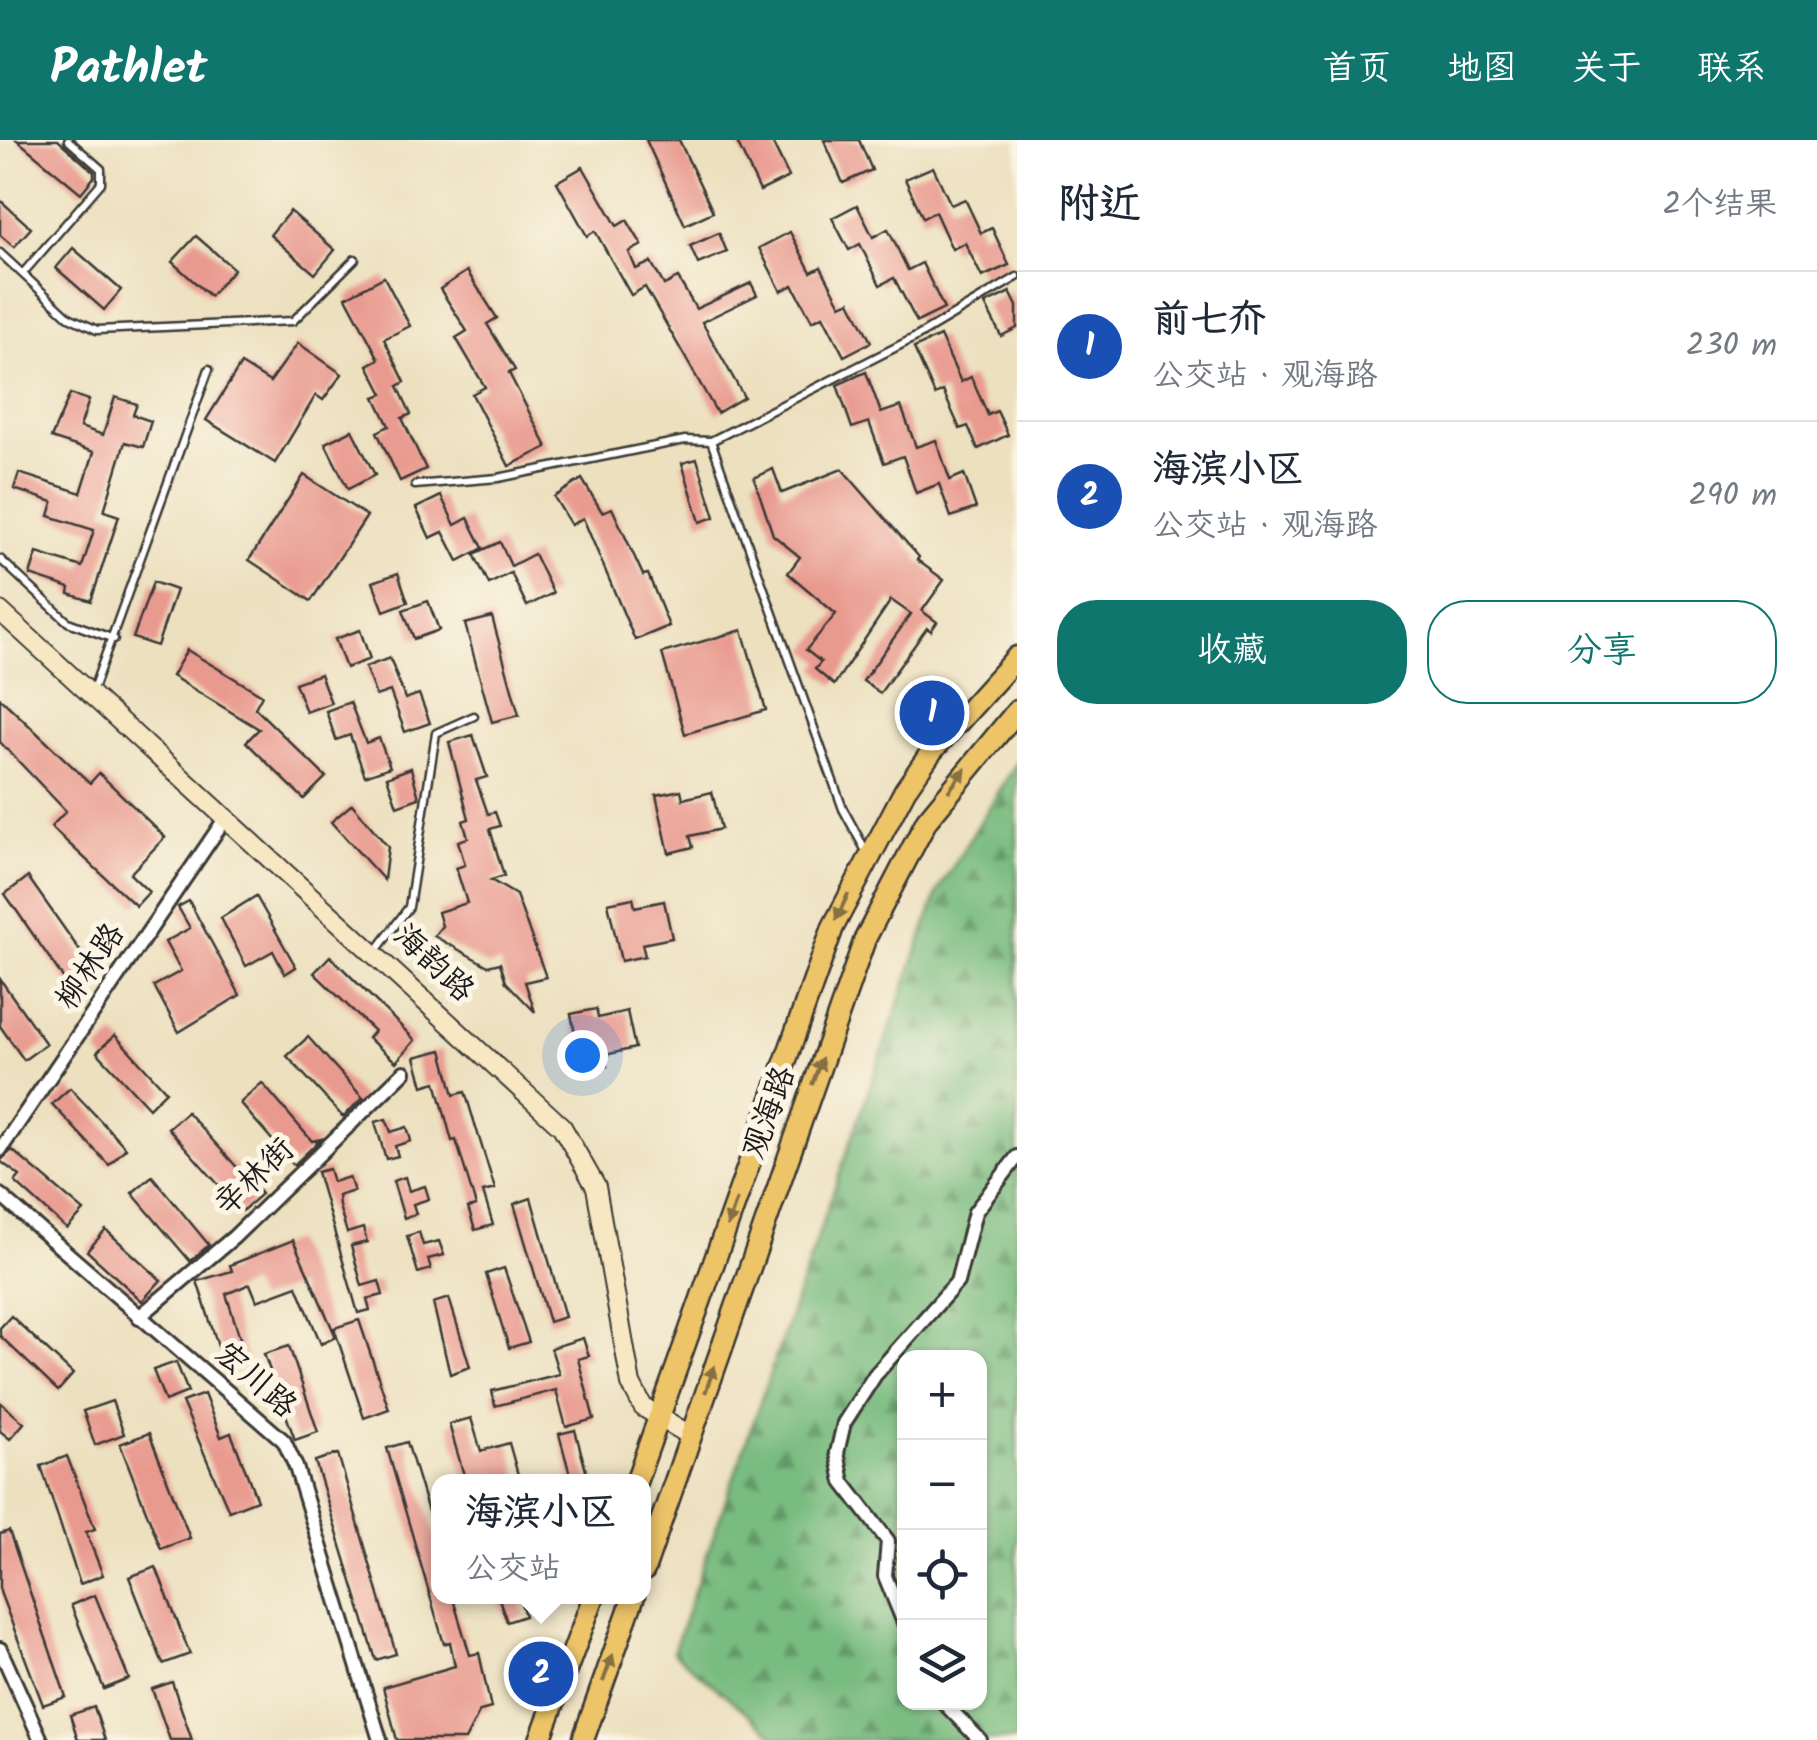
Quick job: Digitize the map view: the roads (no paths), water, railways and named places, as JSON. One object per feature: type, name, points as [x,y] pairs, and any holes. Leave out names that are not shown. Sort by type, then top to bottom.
[{"type":"main road","name":"观海路","points":[[639,1474],[832,927],[868,854],[932,751],[1017,657]]},
{"type":"main road","name":"观海路","points":[[651,1550],[865,940],[927,820],[1017,712]]},
{"type":"main road","points":[[540,1740],[591,1604]]},
{"type":"main road","points":[[583,1740],[631,1604]]},
{"type":"street","name":"海韵路","points":[[0,612],[544,1107],[586,1163],[605,1219],[631,1384],[642,1406],[691,1436]]},
{"type":"street","name":"柳林路","points":[[0,1150],[227,816]]},
{"type":"street","name":"辛林街","points":[[139,1316],[234,1237],[404,1072]]},
{"type":"street","points":[[903,1620],[886,1576],[888,1541],[843,1482],[838,1452],[844,1423],[875,1376],[957,1282],[975,1212],[1017,1156]]},
{"type":"street","name":"宏川路","points":[[0,1195],[284,1442],[296,1467],[380,1740]]},
{"type":"street","points":[[0,1649],[41,1740]]},
{"type":"street","points":[[951,1710],[980,1740]]},
{"type":"lane","points":[[24,272],[101,183],[101,169],[68,140]]},
{"type":"lane","points":[[0,253],[69,317],[97,330],[293,321],[355,259]]},
{"type":"lane","points":[[415,485],[498,478],[685,440],[711,441],[916,337],[1017,278]]},
{"type":"lane","points":[[92,692],[209,368]]},
{"type":"lane","points":[[711,441],[843,809],[868,854]]},
{"type":"lane","points":[[0,559],[68,622],[114,639]]},
{"type":"lane","points":[[375,952],[409,907],[436,733],[474,716]]},
{"type":"place","name":"前七夼","points":[[932,713]]},
{"type":"place","name":"海滨小区","points":[[541,1674]]}]
